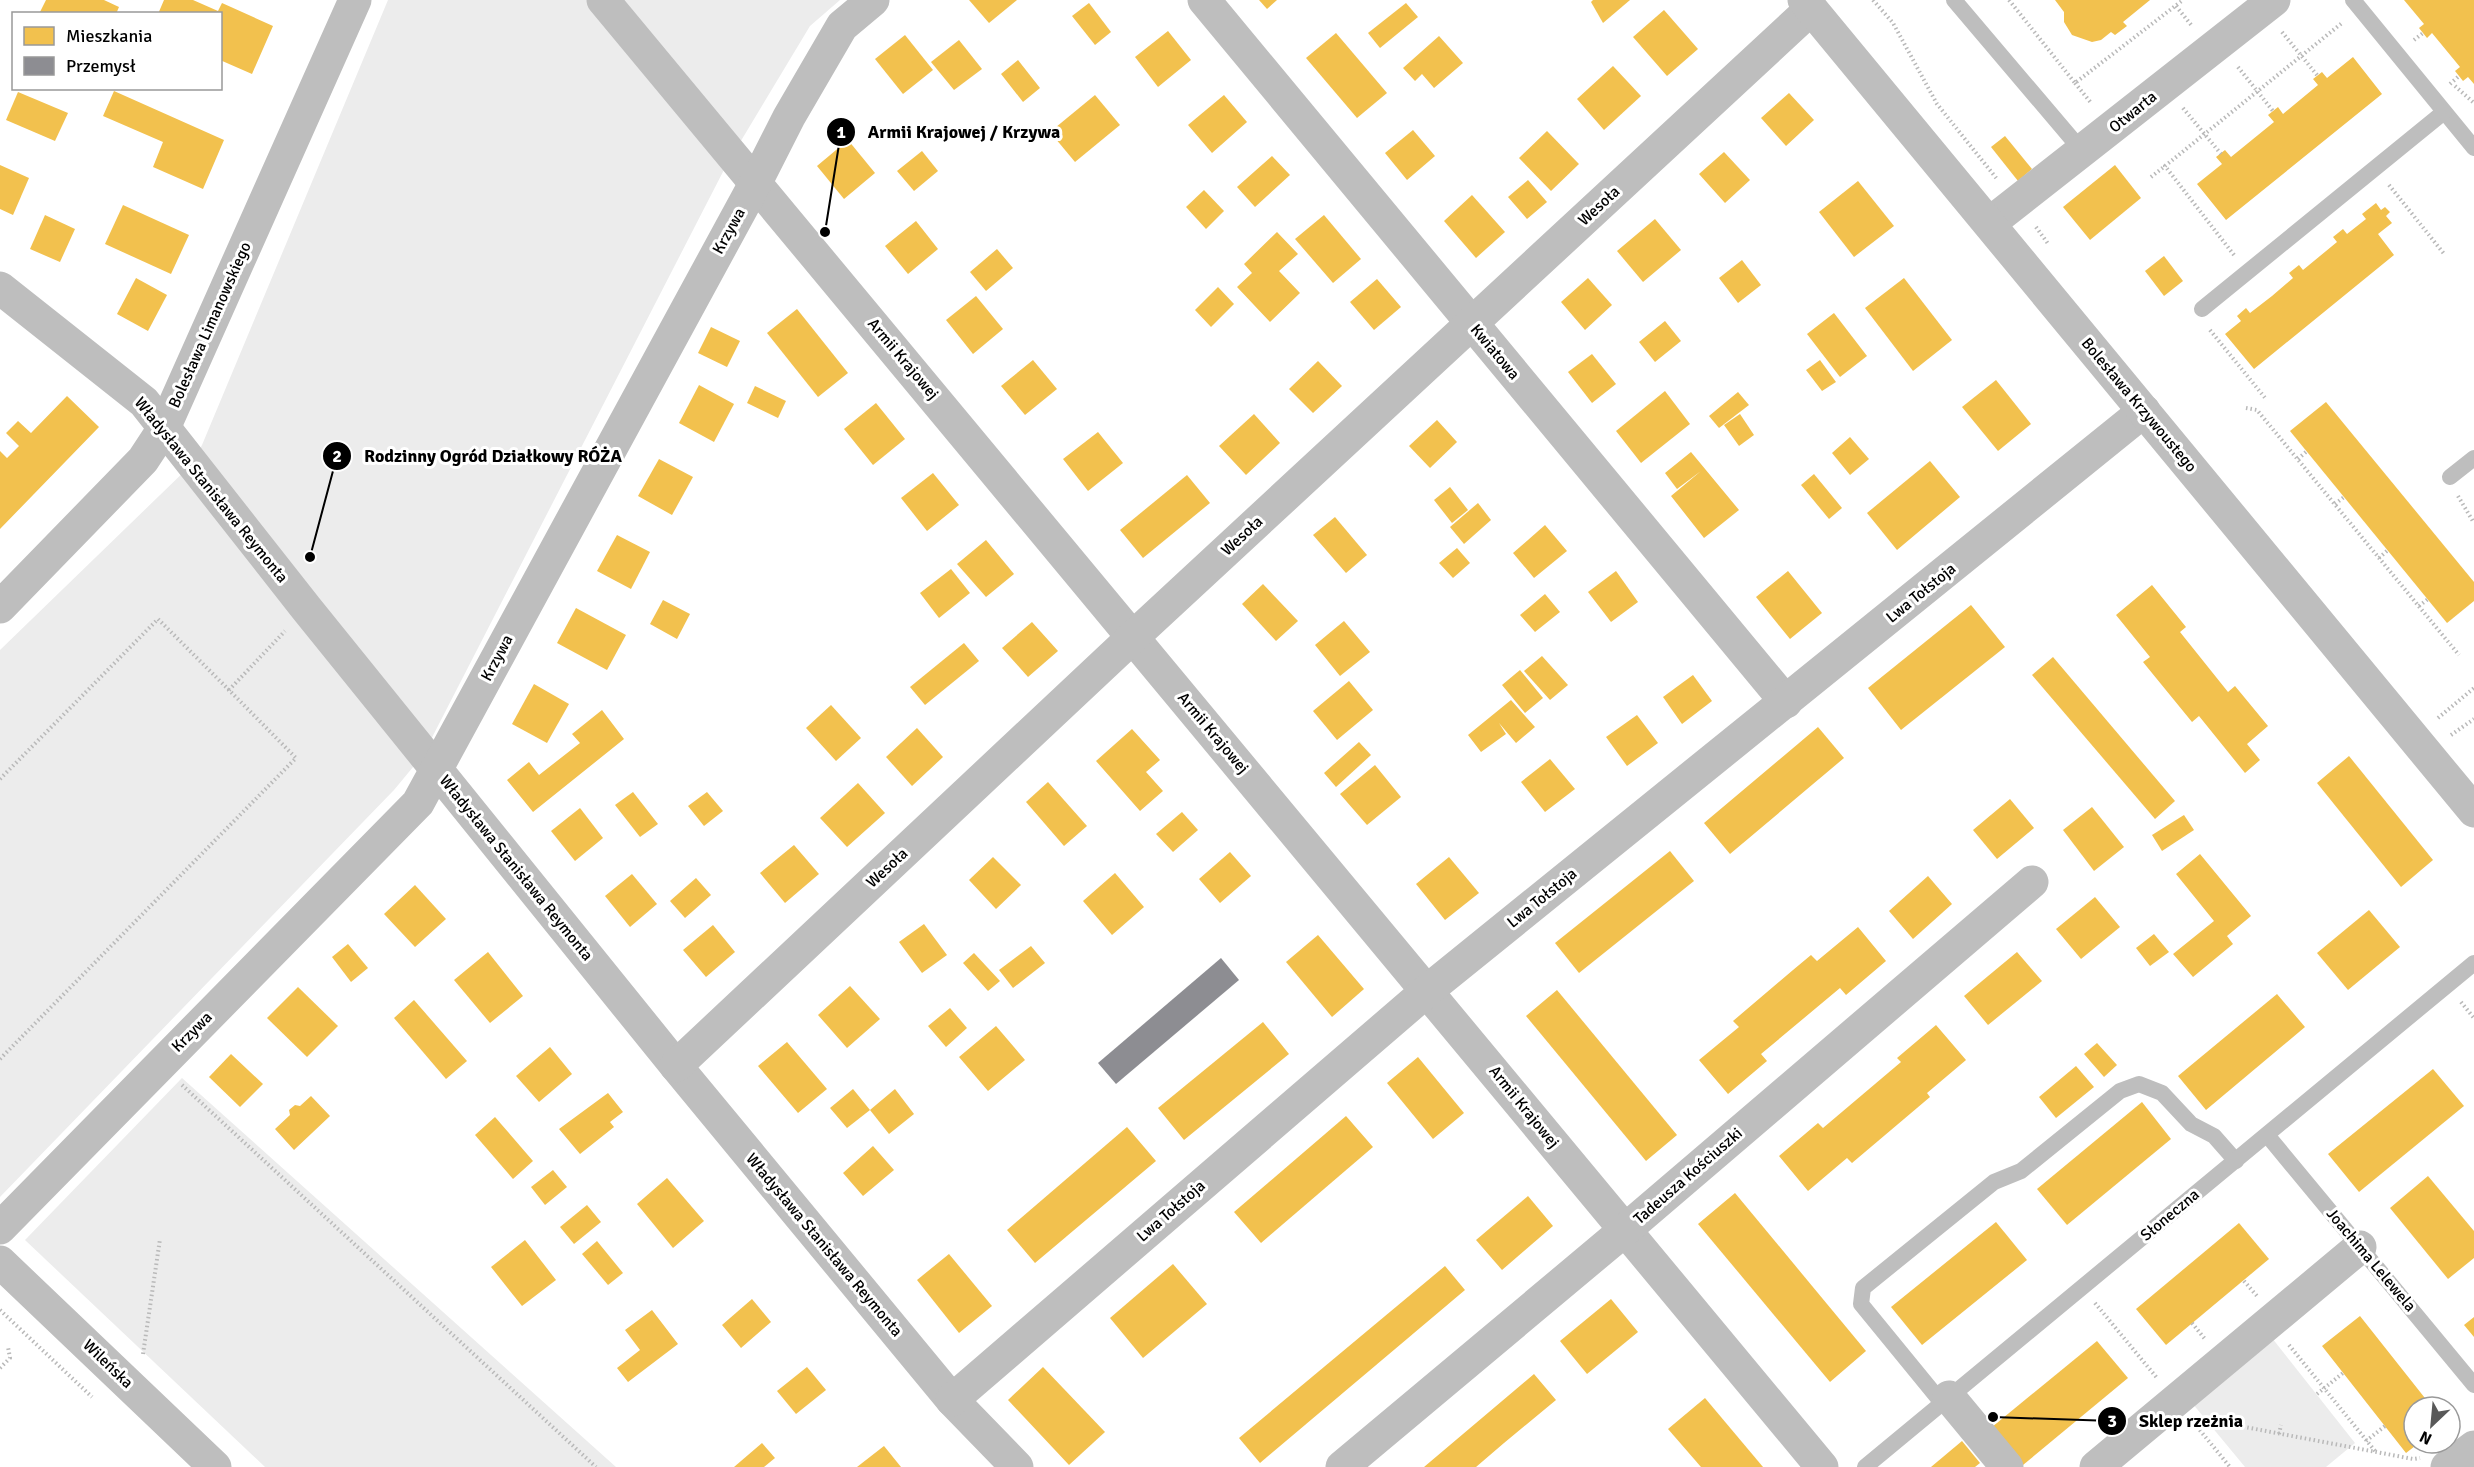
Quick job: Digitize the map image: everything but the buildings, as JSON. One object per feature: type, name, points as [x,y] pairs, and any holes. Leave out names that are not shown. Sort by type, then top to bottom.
[{"type":"street","name":"Bolesława Limanowskiego","points":[[0,607],[143,460],[164,428],[355,0]]},
{"type":"street","name":"Armii Krajowej","points":[[603,0],[1428,990],[1822,1467]]},
{"type":"street","name":"Krzywa","points":[[0,1227],[418,802],[756,182],[789,117],[842,26],[873,0]]},
{"type":"street","name":"Kwiatowa","points":[[1204,0],[1786,702]]},
{"type":"street","name":"Wesoła","points":[[676,1066],[1472,324],[1808,4]]},
{"type":"street","name":"Bolesława Krzywoustego","points":[[1808,4],[2474,811]]},
{"type":"street","name":"Otwarta","points":[[1990,223],[2269,4]]},
{"type":"street","name":"Władysława Stanisława Reymonta","points":[[0,288],[144,402],[306,608],[676,1066],[952,1400],[1017,1467]]},
{"type":"street","name":"Lwa Tołstoja","points":[[952,1400],[1428,990],[2144,411]]},
{"type":"street","name":"Tadeusza Kościuszki","points":[[1342,1467],[1625,1230],[2031,882]]},
{"type":"street","points":[[2097,1467],[2360,1247]]},
{"type":"street","name":"Wileńska","points":[[0,1262],[215,1467]]},
{"type":"street","points":[[1946,1400],[2007,1467]]},
{"type":"street","points":[[2435,1462],[2474,1447]]},
{"type":"lane","points":[[1954,0],[2083,152]]},
{"type":"lane","points":[[2357,4],[2474,148]]},
{"type":"lane","points":[[2202,309],[2444,112]]},
{"type":"lane","points":[[2450,477],[2474,458]]},
{"type":"lane","name":"Słoneczna","points":[[1864,1467],[2474,963]]},
{"type":"lane","points":[[1946,1400],[1861,1304],[1863,1288],[1994,1182],[2020,1171],[2120,1091],[2139,1084],[2162,1093],[2191,1124],[2214,1136],[2236,1161]]},
{"type":"lane","name":"Joachima Lelewela","points":[[2267,1135],[2474,1385]]},
{"type":"path","points":[[1873,0],[1893,23],[1937,104],[2042,234]]},
{"type":"path","points":[[2009,0],[2075,83],[2183,0]]},
{"type":"path","points":[[2269,4],[2317,75]]},
{"type":"path","points":[[2151,177],[2302,56],[2357,4]]},
{"type":"path","points":[[2219,44],[2273,111]]},
{"type":"path","points":[[2165,86],[2221,154]]},
{"type":"path","points":[[2165,166],[2247,272]]},
{"type":"path","points":[[2374,167],[2445,255]]},
{"type":"path","points":[[2217,325],[2210,330],[2266,399]]},
{"type":"path","points":[[2246,408],[2257,410],[2459,655]]},
{"type":"path","points":[[2298,459],[2307,452]]},
{"type":"path","points":[[2450,477],[2461,504],[2474,523]]},
{"type":"path","points":[[2335,504],[2344,497]]},
{"type":"path","points":[[2379,558],[2388,550]]},
{"type":"path","points":[[2420,606],[2428,599]]},
{"type":"path","points":[[229,690],[306,608]]},
{"type":"path","points":[[0,779],[158,619],[296,758],[0,1059]]},
{"type":"path","points":[[2436,719],[2474,688]]},
{"type":"path","points":[[2450,735],[2474,719]]},
{"type":"path","points":[[2454,994],[2474,1018]]},
{"type":"path","points":[[177,1079],[596,1467]]},
{"type":"path","points":[[143,1358],[160,1239]]},
{"type":"path","points":[[0,1310],[99,1403]]},
{"type":"path","points":[[2270,1321],[2375,1452]]},
{"type":"path","points":[[0,1368],[10,1358],[8,1347]]},
{"type":"path","points":[[2317,1394],[2343,1373]]},
{"type":"path","points":[[2188,1416],[2435,1462]]},
{"type":"path","points":[[2279,1434],[2281,1425]]},
{"type":"path","points":[[2366,1441],[2385,1426]]},
{"type":"path","points":[[2293,1443],[2294,1436]]},
{"type":"shaded area","points":[[388,0],[840,0],[810,26],[727,164],[423,755],[394,790],[0,1197],[0,650],[192,464],[202,445]]},
{"type":"shaded area","points":[[182,1078],[616,1467],[265,1467],[25,1240]]},
{"type":"shaded area","points":[[2272,1338],[2355,1443],[2326,1467],[2245,1467],[2192,1403]]},
{"type":"place","name":"Armii Krajowej / Krzywa","points":[[825,232]]},
{"type":"place","name":"Rodzinny Ogród Działkowy RÓŻA","points":[[310,557]]},
{"type":"place","name":"Sklep rzeżnia","points":[[1993,1417]]}]
